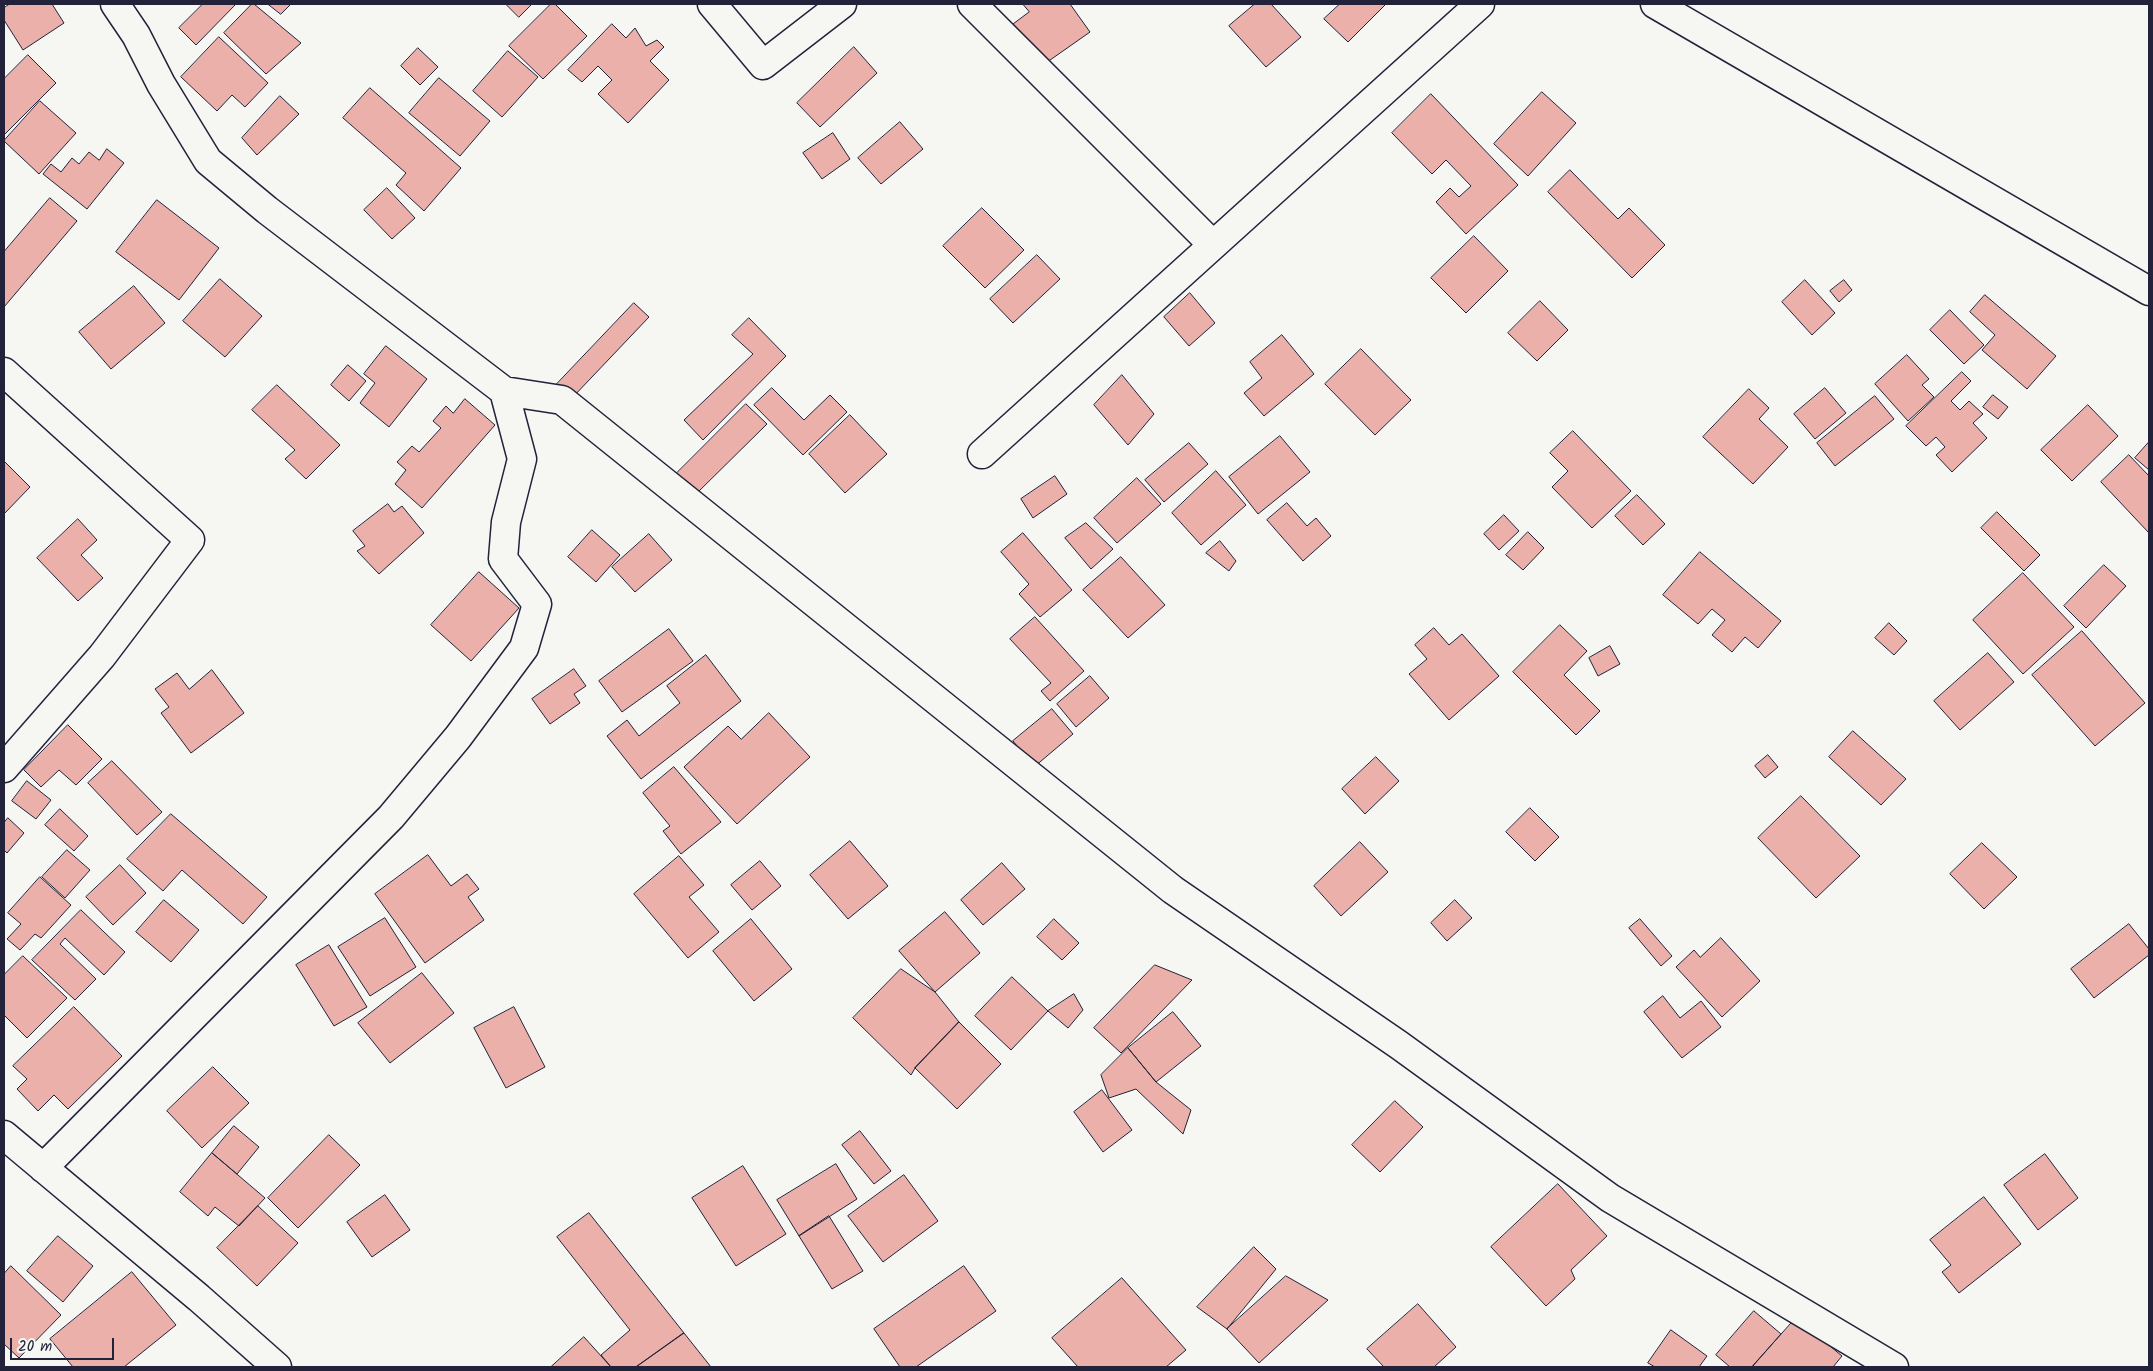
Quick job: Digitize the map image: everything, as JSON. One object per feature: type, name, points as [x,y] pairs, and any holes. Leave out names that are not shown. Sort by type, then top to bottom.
[{"type":"street","points":[[115,4],[136,35],[161,84],[208,161],[267,210],[504,391],[562,400],[1173,890],[1399,1045],[1610,1198],[1894,1367]]},
{"type":"street","points":[[712,4],[763,65],[842,4]]},
{"type":"street","points":[[972,4],[1213,246]]},
{"type":"street","points":[[982,454],[1480,4]]},
{"type":"street","points":[[1655,4],[2149,291]]},
{"type":"street","points":[[4,372],[190,540],[102,656],[4,768]]},
{"type":"street","points":[[43,1168],[391,817],[458,737],[524,648],[537,604],[503,560],[506,522],[522,459],[504,391]]},
{"type":"street","points":[[4,1135],[199,1298],[277,1367]]},
{"type":"building","points":[[10,4],[52,4],[64,23],[23,50],[4,20],[4,8]]},
{"type":"building","points":[[203,4],[236,4],[196,45],[179,28]]},
{"type":"building","points":[[252,4],[301,43],[266,74],[224,33]]},
{"type":"building","points":[[268,4],[291,4],[281,14]]},
{"type":"building","points":[[506,4],[532,4],[519,17]]},
{"type":"building","points":[[551,4],[555,4],[587,36],[543,79],[509,46]]},
{"type":"building","points":[[1023,4],[1070,4],[1090,32],[1043,65],[1013,24],[1029,12]]},
{"type":"building","points":[[1255,4],[1271,4],[1301,37],[1266,67],[1229,26]]},
{"type":"building","points":[[1340,4],[1386,4],[1348,42],[1324,19]]},
{"type":"building","points":[[612,24],[626,38],[635,28],[646,46],[657,40],[664,47],[650,61],[669,80],[628,123],[598,94],[612,80],[598,66],[582,82],[568,70]]},
{"type":"building","points":[[219,37],[268,83],[245,107],[232,95],[217,111],[181,77]]},
{"type":"building","points":[[854,47],[877,73],[820,127],[797,103]]},
{"type":"building","points":[[418,48],[438,67],[420,85],[401,66]]},
{"type":"building","points":[[508,51],[538,77],[502,117],[473,91]]},
{"type":"building","points":[[28,55],[56,83],[4,135],[4,79]]},
{"type":"building","points":[[439,78],[490,121],[460,156],[409,113]]},
{"type":"building","points":[[370,88],[461,168],[424,211],[396,185],[406,173],[343,118]]},
{"type":"building","points":[[1542,92],[1576,123],[1528,176],[1494,144]]},
{"type":"building","points":[[1431,94],[1518,185],[1466,234],[1436,202],[1450,188],[1459,197],[1471,186],[1446,160],[1432,174],[1392,133]]},
{"type":"building","points":[[280,96],[299,114],[257,155],[242,138]]},
{"type":"building","points":[[40,101],[76,133],[39,174],[4,141]]},
{"type":"building","points":[[900,122],[923,149],[881,184],[858,158]]},
{"type":"building","points":[[833,133],[850,159],[822,179],[803,153]]},
{"type":"building","points":[[107,149],[124,163],[87,209],[43,174],[51,164],[61,172],[72,158],[79,164],[89,152],[99,160]]},
{"type":"building","points":[[1570,170],[1618,219],[1629,208],[1665,245],[1632,278],[1548,192]]},
{"type":"building","points":[[387,188],[415,218],[392,239],[364,210]]},
{"type":"building","points":[[50,198],[77,221],[4,307],[4,252]]},
{"type":"building","points":[[157,200],[219,248],[179,300],[116,252]]},
{"type":"building","points":[[982,208],[1024,250],[985,288],[943,246]]},
{"type":"building","points":[[1474,236],[1508,271],[1466,313],[1431,278]]},
{"type":"building","points":[[1037,255],[1060,279],[1013,323],[990,299]]},
{"type":"building","points":[[220,279],[262,316],[225,357],[183,321]]},
{"type":"building","points":[[1805,280],[1835,313],[1812,335],[1782,302]]},
{"type":"building","points":[[1844,280],[1852,290],[1839,302],[1830,291]]},
{"type":"building","points":[[134,286],[165,323],[111,369],[79,332]]},
{"type":"building","points":[[1190,293],[1215,323],[1189,346],[1164,317]]},
{"type":"building","points":[[1985,295],[2056,356],[2027,389],[1982,350],[1995,335],[1970,312]]},
{"type":"building","points":[[1540,301],[1568,330],[1537,361],[1508,333]]},
{"type":"building","points":[[634,303],[649,317],[572,398],[557,384]]},
{"type":"building","points":[[1950,310],[1984,345],[1964,364],[1930,330]]},
{"type":"building","points":[[749,318],[786,356],[703,440],[684,420],[753,354],[732,335]]},
{"type":"building","points":[[1282,335],[1314,374],[1264,416],[1244,393],[1262,378],[1250,362]]},
{"type":"building","points":[[386,346],[427,379],[389,427],[360,403],[375,383],[364,374]]},
{"type":"building","points":[[1361,349],[1411,400],[1375,435],[1325,384]]},
{"type":"building","points":[[1907,355],[1929,379],[1922,385],[1934,397],[1908,421],[1875,384]]},
{"type":"building","points":[[348,365],[366,381],[349,401],[331,385]]},
{"type":"building","points":[[1962,372],[1971,381],[1951,401],[1960,410],[1969,401],[1983,414],[1973,423],[1987,438],[1952,472],[1936,455],[1945,447],[1936,437],[1926,446],[1906,426]]},
{"type":"building","points":[[1122,375],[1154,414],[1128,445],[1094,405]]},
{"type":"building","points":[[277,385],[340,445],[306,479],[285,459],[295,450],[252,410]]},
{"type":"building","points":[[772,388],[804,420],[830,395],[847,412],[803,455],[754,405]]},
{"type":"building","points":[[1825,388],[1846,413],[1815,439],[1794,414]]},
{"type":"building","points":[[1749,389],[1769,408],[1759,419],[1788,447],[1753,484],[1703,437]]},
{"type":"building","points":[[1993,395],[2008,407],[1998,419],[1983,407]]},
{"type":"building","points":[[1875,396],[1894,419],[1835,466],[1817,443]]},
{"type":"building","points":[[465,399],[495,425],[422,508],[395,484],[406,470],[397,462],[412,446],[419,452],[441,428],[433,421],[446,406],[453,413]]},
{"type":"building","points":[[746,404],[767,424],[695,495],[675,475]]},
{"type":"building","points":[[2088,405],[2118,436],[2072,481],[2041,450]]},
{"type":"building","points":[[850,415],[887,454],[845,493],[809,454]]},
{"type":"building","points":[[1573,431],[1631,491],[1592,528],[1552,487],[1568,471],[1550,453]]},
{"type":"building","points":[[1280,436],[1310,472],[1258,514],[1229,477]]},
{"type":"building","points":[[2149,442],[2149,470],[2135,458]]},
{"type":"building","points":[[1189,443],[1208,464],[1164,502],[1145,480]]},
{"type":"building","points":[[2129,455],[2149,476],[2149,533],[2101,482]]},
{"type":"building","points":[[4,461],[30,487],[4,514]]},
{"type":"building","points":[[1216,471],[1246,505],[1201,545],[1172,513]]},
{"type":"building","points":[[1055,476],[1067,494],[1033,518],[1021,499]]},
{"type":"building","points":[[1137,478],[1161,504],[1117,543],[1094,518]]},
{"type":"building","points":[[1637,495],[1665,524],[1643,545],[1615,516]]},
{"type":"building","points":[[1287,503],[1307,526],[1316,518],[1331,536],[1303,561],[1267,520]]},
{"type":"building","points":[[388,504],[394,512],[402,506],[424,533],[379,574],[357,551],[365,546],[353,531]]},
{"type":"building","points":[[1997,512],[2040,555],[2024,571],[1981,528]]},
{"type":"building","points":[[1504,515],[1519,531],[1499,550],[1484,534]]},
{"type":"building","points":[[78,519],[97,540],[81,555],[103,578],[78,601],[37,558]]},
{"type":"building","points":[[1086,523],[1113,549],[1091,569],[1065,538]]},
{"type":"building","points":[[592,530],[620,555],[596,582],[568,557]]},
{"type":"building","points":[[1528,532],[1544,548],[1523,570],[1506,555]]},
{"type":"building","points":[[1023,533],[1072,590],[1040,617],[1019,594],[1029,584],[1001,552]]},
{"type":"building","points":[[649,534],[672,560],[635,592],[612,567]]},
{"type":"building","points":[[1220,541],[1236,561],[1229,571],[1206,553]]},
{"type":"building","points":[[1700,552],[1781,621],[1758,648],[1745,637],[1732,652],[1712,635],[1725,620],[1712,609],[1698,624],[1663,595]]},
{"type":"building","points":[[1121,557],[1165,605],[1128,638],[1083,590]]},
{"type":"building","points":[[2104,565],[2126,586],[2086,628],[2064,606]]},
{"type":"building","points":[[479,572],[519,608],[471,661],[431,625]]},
{"type":"building","points":[[2023,573],[2074,627],[2023,674],[1973,620]]},
{"type":"building","points":[[1035,617],[1084,671],[1050,701],[1041,691],[1051,683],[1010,639]]},
{"type":"building","points":[[1889,623],[1907,641],[1894,655],[1875,638]]},
{"type":"building","points":[[1560,625],[1587,651],[1564,675],[1600,711],[1576,735],[1513,672]]},
{"type":"building","points":[[1434,628],[1449,645],[1462,634],[1499,676],[1449,720],[1409,674],[1427,659],[1415,645]]},
{"type":"building","points":[[669,629],[693,661],[622,712],[599,681]]},
{"type":"building","points":[[2082,631],[2145,703],[2095,746],[2032,675]]},
{"type":"building","points":[[1610,646],[1620,664],[1598,676],[1589,658]]},
{"type":"building","points":[[1988,653],[2014,682],[1960,730],[1934,701]]},
{"type":"building","points":[[706,655],[741,701],[641,779],[607,736],[627,720],[639,736],[680,703],[667,686]]},
{"type":"building","points":[[574,669],[586,686],[574,694],[580,703],[550,724],[532,699]]},
{"type":"building","points":[[212,670],[244,713],[191,753],[161,713],[169,707],[155,689],[177,673],[189,689]]},
{"type":"building","points":[[1090,676],[1109,698],[1076,727],[1057,704]]},
{"type":"building","points":[[1052,709],[1073,734],[1034,767],[1013,741]]},
{"type":"building","points":[[769,713],[810,757],[737,824],[684,767],[728,726],[741,739]]},
{"type":"building","points":[[68,725],[102,759],[76,785],[59,770],[41,787],[24,770]]},
{"type":"building","points":[[1853,731],[1906,779],[1881,805],[1829,757]]},
{"type":"building","points":[[1768,755],[1778,767],[1765,778],[1755,766]]},
{"type":"building","points":[[1376,757],[1399,781],[1365,814],[1342,789]]},
{"type":"building","points":[[112,761],[162,812],[137,835],[88,783]]},
{"type":"building","points":[[674,767],[721,822],[681,854],[663,831],[670,826],[643,793]]},
{"type":"building","points":[[27,781],[51,800],[36,819],[12,801]]},
{"type":"building","points":[[1801,796],[1860,856],[1816,898],[1758,838]]},
{"type":"building","points":[[1530,808],[1559,837],[1535,861],[1506,832]]},
{"type":"building","points":[[60,809],[88,836],[74,851],[45,825]]},
{"type":"building","points":[[171,814],[267,897],[243,924],[182,870],[163,891],[127,859]]},
{"type":"building","points":[[8,818],[24,833],[7,853],[4,850],[4,823]]},
{"type":"building","points":[[850,841],[888,886],[848,919],[810,875]]},
{"type":"building","points":[[1360,842],[1388,872],[1341,916],[1314,886]]},
{"type":"building","points":[[1982,843],[2017,877],[1984,909],[1950,874]]},
{"type":"building","points":[[67,850],[90,870],[65,898],[42,877]]},
{"type":"building","points":[[428,855],[451,886],[467,874],[479,889],[468,897],[484,920],[425,963],[375,894]]},
{"type":"building","points":[[679,856],[704,885],[689,897],[719,932],[688,958],[634,894]]},
{"type":"building","points":[[760,861],[781,886],[752,910],[731,885]]},
{"type":"building","points":[[1002,863],[1025,889],[983,925],[961,900]]},
{"type":"building","points":[[120,865],[146,893],[113,925],[86,897]]},
{"type":"building","points":[[40,877],[71,905],[41,938],[35,934],[20,950],[7,939],[21,924],[8,913]]},
{"type":"building","points":[[164,900],[199,930],[171,962],[136,932]]},
{"type":"building","points":[[1455,900],[1472,918],[1447,941],[1431,923]]},
{"type":"building","points":[[81,910],[125,952],[104,975],[65,938],[60,944],[96,979],[75,1000],[32,960]]},
{"type":"building","points":[[945,912],[980,953],[935,992],[899,951]]},
{"type":"building","points":[[385,918],[416,967],[370,996],[338,947]]},
{"type":"building","points":[[751,919],[792,969],[754,1001],[713,951]]},
{"type":"building","points":[[1054,919],[1079,943],[1062,960],[1037,937]]},
{"type":"building","points":[[1640,919],[1672,956],[1661,966],[1629,928]]},
{"type":"building","points":[[2129,924],[2149,949],[2149,955],[2094,998],[2071,969]]},
{"type":"building","points":[[1721,938],[1760,981],[1722,1017],[1676,967],[1694,950],[1700,957]]},
{"type":"building","points":[[329,945],[367,1007],[334,1026],[296,965]]},
{"type":"building","points":[[23,956],[67,998],[27,1038],[4,1015],[4,975]]},
{"type":"building","points":[[1155,965],[1192,980],[1121,1053],[1094,1028]]},
{"type":"building","points":[[901,969],[935,992],[959,1022],[915,1068],[911,1075],[853,1018]]},
{"type":"building","points":[[422,973],[454,1013],[390,1063],[358,1023]]},
{"type":"building","points":[[1012,977],[1048,1011],[1011,1050],[975,1016]]},
{"type":"building","points":[[1074,994],[1083,1010],[1068,1028],[1048,1011]]},
{"type":"building","points":[[1663,996],[1680,1018],[1701,1001],[1721,1027],[1682,1058],[1644,1012]]},
{"type":"building","points":[[74,1007],[122,1056],[68,1109],[54,1095],[38,1111],[17,1089],[27,1079],[13,1066]]},
{"type":"building","points":[[514,1007],[545,1067],[506,1088],[474,1028]]},
{"type":"building","points":[[1173,1012],[1201,1046],[1156,1082],[1128,1048]]},
{"type":"building","points":[[959,1022],[1001,1064],[957,1109],[915,1068]]},
{"type":"building","points":[[1128,1048],[1156,1082],[1191,1110],[1183,1134],[1136,1089],[1109,1098],[1101,1075]]},
{"type":"building","points":[[213,1067],[249,1103],[202,1148],[167,1111]]},
{"type":"building","points":[[1102,1090],[1132,1130],[1103,1152],[1074,1112]]},
{"type":"building","points":[[1395,1101],[1423,1127],[1380,1172],[1352,1145]]},
{"type":"building","points":[[234,1126],[259,1147],[237,1174],[212,1153]]},
{"type":"building","points":[[860,1131],[891,1171],[874,1184],[842,1145]]},
{"type":"building","points":[[329,1135],[360,1165],[298,1228],[268,1198]]},
{"type":"building","points":[[212,1153],[265,1198],[239,1226],[215,1207],[208,1216],[180,1192]]},
{"type":"building","points":[[2045,1154],[2078,1198],[2038,1230],[2004,1185]]},
{"type":"building","points":[[836,1164],[857,1199],[799,1236],[777,1200]]},
{"type":"building","points":[[743,1166],[786,1234],[736,1266],[692,1198]]},
{"type":"building","points":[[904,1175],[938,1221],[883,1262],[848,1216]]},
{"type":"building","points":[[1558,1184],[1607,1236],[1571,1270],[1575,1279],[1546,1306],[1491,1247]]},
{"type":"building","points":[[385,1195],[410,1230],[372,1257],[347,1222]]},
{"type":"building","points":[[1984,1197],[2021,1244],[1959,1293],[1942,1272],[1951,1265],[1930,1240]]},
{"type":"building","points":[[258,1206],[298,1243],[257,1286],[217,1248]]},
{"type":"building","points":[[589,1213],[684,1333],[636,1367],[611,1367],[601,1355],[630,1330],[557,1237]]},
{"type":"building","points":[[829,1216],[863,1271],[832,1289],[799,1236]]},
{"type":"building","points":[[58,1236],[93,1266],[63,1302],[27,1271]]},
{"type":"building","points":[[1254,1247],[1276,1269],[1227,1329],[1197,1307]]},
{"type":"building","points":[[11,1266],[61,1315],[19,1358],[4,1344],[4,1274]]},
{"type":"building","points":[[964,1266],[996,1311],[916,1367],[900,1367],[874,1329]]},
{"type":"building","points":[[132,1272],[176,1325],[124,1367],[73,1367],[50,1339]]},
{"type":"building","points":[[1286,1276],[1328,1300],[1259,1363],[1227,1329]]},
{"type":"building","points":[[1122,1278],[1186,1350],[1166,1367],[1078,1367],[1052,1338]]},
{"type":"building","points":[[1418,1304],[1456,1347],[1434,1367],[1384,1367],[1367,1349]]},
{"type":"building","points":[[1754,1311],[1781,1334],[1752,1367],[1730,1367],[1716,1355]]},
{"type":"building","points":[[1796,1318],[1842,1356],[1833,1367],[1752,1367]]},
{"type":"building","points":[[1671,1330],[1707,1356],[1699,1367],[1655,1367],[1648,1363]]},
{"type":"building","points":[[684,1333],[711,1367],[636,1367]]},
{"type":"building","points":[[584,1337],[611,1367],[551,1367]]}]
